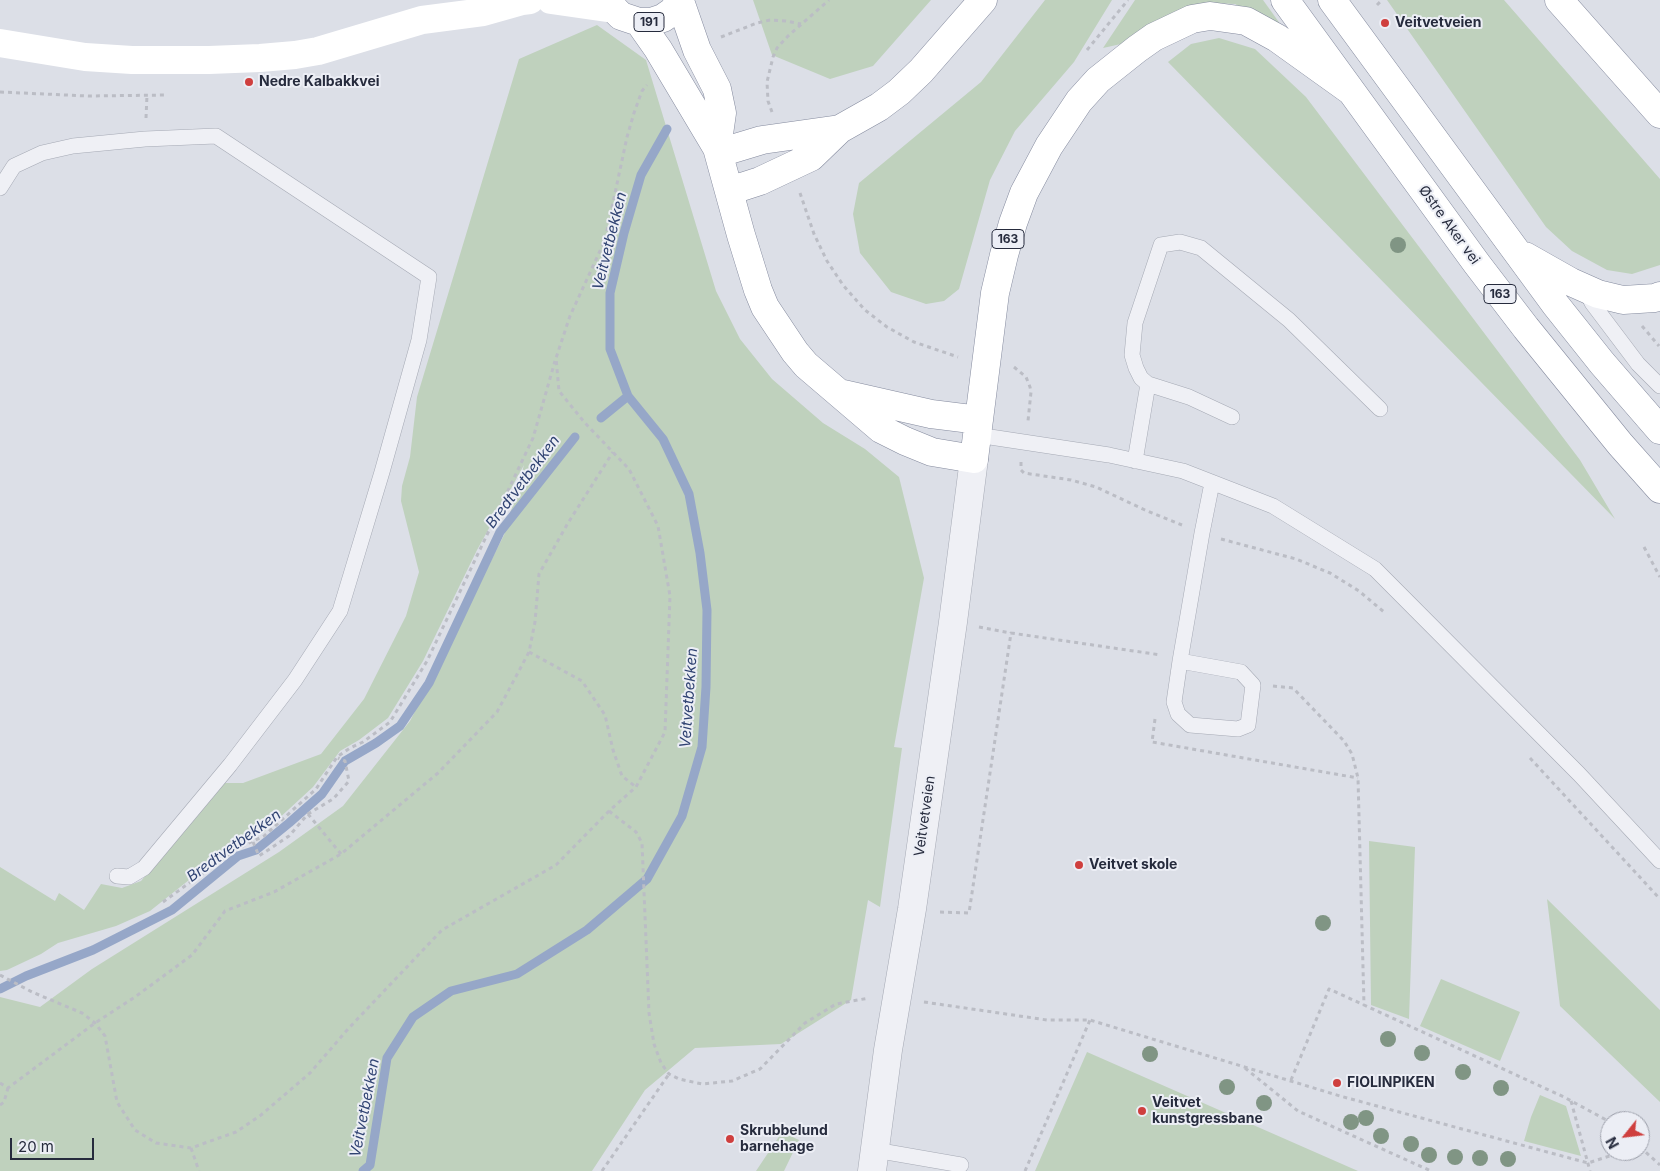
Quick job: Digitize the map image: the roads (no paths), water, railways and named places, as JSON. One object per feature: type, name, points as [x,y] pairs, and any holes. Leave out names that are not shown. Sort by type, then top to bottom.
[{"type":"main road","points":[[422,20],[453,0]]},
{"type":"main road","points":[[0,43],[85,57],[209,60],[260,58],[318,51],[422,20],[483,12],[530,0]]},
{"type":"main road","points":[[551,0],[611,4]]},
{"type":"main road","points":[[729,191],[760,181],[811,157],[840,129],[879,107],[899,92],[939,51],[982,0]]},
{"type":"main road","name":"Østre Aker vei","points":[[1285,0],[1477,264],[1526,328],[1620,444],[1660,489]]},
{"type":"main road","name":"163","points":[[1332,0],[1514,250],[1602,363],[1660,430]]},
{"type":"main road","points":[[1559,0],[1660,114]]},
{"type":"main road","points":[[680,1],[697,50],[717,89],[722,113],[718,150]]},
{"type":"main road","name":"191","points":[[611,4],[621,16],[640,22],[651,22],[663,18],[673,11],[680,1]]},
{"type":"main road","name":"163","points":[[976,438],[995,293],[1013,223],[1024,193],[1045,153],[1079,101],[1098,80],[1154,37],[1192,19],[1210,16],[1246,21],[1277,38],[1351,90]]},
{"type":"main road","points":[[640,22],[658,48],[718,150],[750,267],[765,307],[801,359],[881,429],[905,441],[932,452],[976,438]]},
{"type":"main road","points":[[718,150],[762,140],[840,129]]},
{"type":"main road","name":"163","points":[[1514,250],[1584,288],[1623,300],[1660,296]]},
{"type":"main road","points":[[841,394],[932,414],[976,438]]},
{"type":"street","name":"Veitvetveien","points":[[873,1161],[950,642],[976,438]]},
{"type":"lane","points":[[0,188],[14,166],[42,153],[73,146],[145,139],[216,136],[429,277],[419,340],[340,611],[295,680],[224,772],[144,868],[128,877],[117,876]]},
{"type":"lane","points":[[1232,417],[1190,397],[1148,384],[1141,378],[1136,368],[1132,355],[1135,323],[1162,245],[1180,242],[1201,248],[1289,320],[1380,409]]},
{"type":"lane","points":[[1584,288],[1592,303],[1638,364],[1660,386]]},
{"type":"lane","points":[[1135,460],[1148,384]]},
{"type":"lane","points":[[976,438],[1135,460],[1183,472],[1273,506],[1375,569],[1578,774],[1660,861]]},
{"type":"lane","points":[[1180,661],[1241,672],[1254,685],[1248,725],[1238,729],[1190,725],[1178,714],[1174,702],[1180,661],[1202,533],[1212,483]]},
{"type":"lane","points":[[873,1161],[961,1165]]},
{"type":"waterway","name":"Veitvetbekken","points":[[363,1171],[370,1165],[387,1058],[413,1017],[451,991],[517,974],[587,930],[647,879],[682,816],[702,747],[706,687],[707,610],[700,553],[689,494],[663,439],[628,396],[610,349],[610,293],[624,233],[641,175],[667,129]]},
{"type":"waterway","name":"Bredtvetbekken","points":[[601,418],[628,396]]},
{"type":"waterway","name":"Bredtvetbekken","points":[[0,989],[26,976],[93,950],[172,910],[238,856],[256,850],[289,823],[322,794],[345,761],[400,726],[429,683],[500,532],[575,437]]},
{"type":"place","name":"Veitvetveien","points":[[1385,23]]},
{"type":"place","name":"Nedre Kalbakkvei","points":[[249,82]]},
{"type":"place","name":"Veitvet skole","points":[[1079,865]]},
{"type":"place","name":"FIOLINPIKEN","points":[[1337,1083]]},
{"type":"place","name":"Veitvet kunstgressbane","points":[[1142,1111]]},
{"type":"place","name":"Skrubbelund barnehage","points":[[730,1139]]}]
